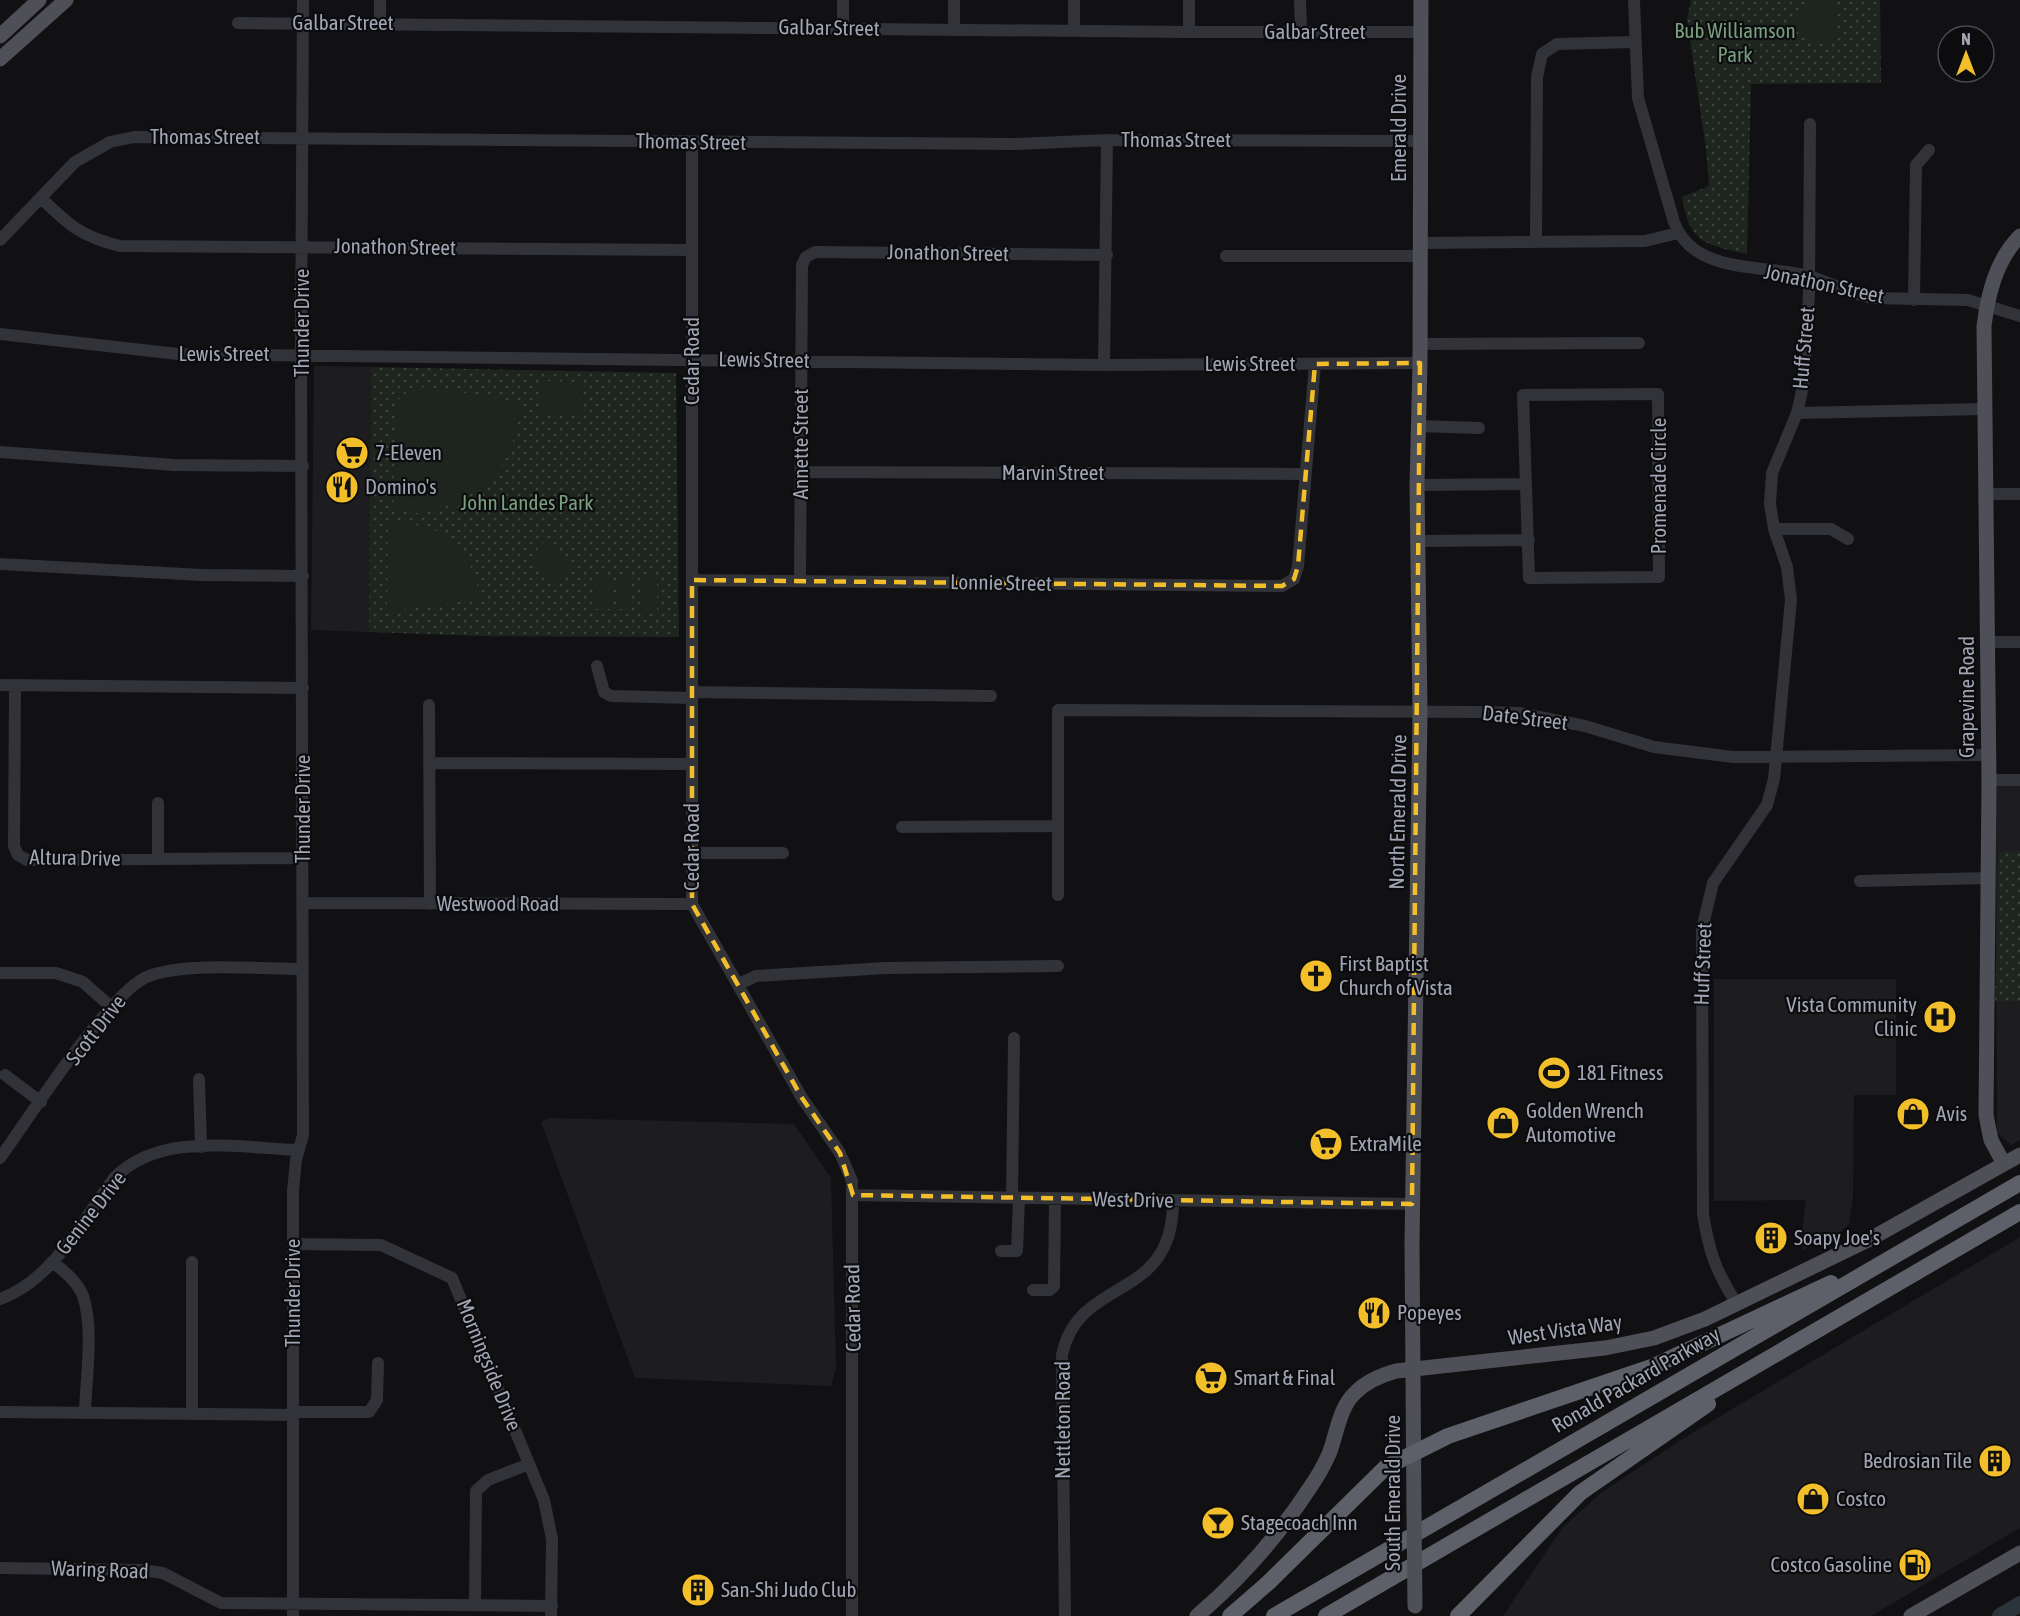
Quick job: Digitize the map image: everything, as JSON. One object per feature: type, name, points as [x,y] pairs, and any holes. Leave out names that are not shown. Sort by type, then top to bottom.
[{"type":"highway","name":"Ronald Packard Parkway","points":[[1274,1616],[2020,1182]]},
{"type":"highway","points":[[1326,1616],[2020,1212]]},
{"type":"highway","points":[[1230,1616],[1268,1583],[1386,1467],[1448,1436],[1654,1366],[1698,1347],[1812,1290],[1871,1269]]},
{"type":"highway","points":[[1458,1616],[1580,1493],[1808,1335]]},
{"type":"main road","points":[[0,36],[39,0]]},
{"type":"main road","points":[[0,59],[66,0]]},
{"type":"main road","name":"Emerald Drive","points":[[1420,250],[1421,0]]},
{"type":"main road","name":"Grapevine Road","points":[[2004,1164],[1991,1140],[1986,1115],[1989,780],[1984,326],[1986,305],[2003,258],[2020,236]]},
{"type":"main road","name":"North Emerald Drive","points":[[1414,1369],[1413,1204],[1420,712],[1417,485],[1420,250]]},
{"type":"main road","name":"West Vista Way","points":[[1197,1616],[1223,1594],[1270,1542],[1311,1486],[1328,1456],[1346,1405],[1355,1392],[1381,1376],[1414,1369],[1615,1346],[1654,1338],[1737,1304],[1872,1238],[2020,1155]]},
{"type":"main road","name":"South Emerald Drive","points":[[1414,1369],[1414,1611]]},
{"type":"main road","points":[[1911,1616],[2020,1553]]},
{"type":"street","name":"Thunder Drive","points":[[293,1611],[293,1191],[303,1135],[301,354],[303,0]]},
{"type":"street","points":[[380,0],[380,24]]},
{"type":"street","points":[[843,0],[843,28]]},
{"type":"street","points":[[954,0],[954,29]]},
{"type":"street","points":[[1074,0],[1074,30]]},
{"type":"street","points":[[1189,0],[1189,32]]},
{"type":"street","points":[[1300,0],[1300,31]]},
{"type":"street","points":[[1226,256],[1420,250],[1536,242],[1645,241],[1678,233],[1638,98],[1634,0]]},
{"type":"street","name":"Galbar Street","points":[[238,22],[1189,32],[1420,32]]},
{"type":"street","points":[[1536,242],[1537,77],[1542,54],[1557,44],[1634,42]]},
{"type":"street","name":"Huff Street","points":[[1737,1304],[1714,1266],[1703,1214],[1702,929],[1713,883],[1767,805],[1774,779],[1791,600],[1787,567],[1774,529],[1770,504],[1772,473],[1797,413],[1804,382],[1809,276],[1810,124]]},
{"type":"street","name":"Thomas Street","points":[[0,240],[75,162],[110,142],[134,137],[303,136],[692,143],[1014,144],[1107,140],[1420,141]]},
{"type":"street","points":[[1104,365],[1107,140]]},
{"type":"street","name":"Cedar Road","points":[[692,143],[692,904],[802,1098],[840,1153],[852,1181],[852,1616]]},
{"type":"street","points":[[1914,300],[1916,165],[1929,150]]},
{"type":"street","name":"Jonathon Street","points":[[41,198],[69,225],[89,239],[120,246],[692,250]]},
{"type":"street","name":"Jonathon Street","points":[[1678,233],[1686,242],[1725,264],[1809,276],[1858,296],[1914,300],[1968,300],[2020,316]]},
{"type":"street","name":"Jonathon Street","points":[[802,271],[806,257],[815,252],[1107,255]]},
{"type":"street","name":"Annette Street","points":[[800,581],[802,271]]},
{"type":"street","name":"Lewis Street","points":[[0,334],[178,354],[1104,365],[1420,363]]},
{"type":"street","points":[[1420,345],[1639,343]]},
{"type":"street","points":[[1305,474],[1315,364]]},
{"type":"street","name":"Promenade Circle","points":[[1658,394],[1659,577],[1529,578],[1526,484],[1523,395],[1658,394]]},
{"type":"street","points":[[1797,413],[1984,410]]},
{"type":"street","points":[[1418,426],[1479,428]]},
{"type":"street","points":[[0,452],[174,465],[303,466]]},
{"type":"street","name":"Marvin Street","points":[[801,472],[1305,474]]},
{"type":"street","name":"Lonnie Street","points":[[692,580],[1282,586],[1294,579],[1298,566],[1305,474]]},
{"type":"street","points":[[1417,485],[1526,484]]},
{"type":"street","points":[[1987,494],[2020,494]]},
{"type":"street","points":[[1774,529],[1831,529],[1848,539]]},
{"type":"street","points":[[1419,541],[1529,540]]},
{"type":"street","points":[[0,564],[202,575],[303,576]]},
{"type":"street","points":[[1988,642],[2020,642]]},
{"type":"street","points":[[597,666],[604,692],[611,696],[991,696]]},
{"type":"street","points":[[0,685],[303,688]]},
{"type":"street","name":"Altura Drive","points":[[15,686],[14,846],[18,855],[27,860],[304,858]]},
{"type":"street","points":[[429,705],[430,904]]},
{"type":"street","name":"Date Street","points":[[1056,826],[1058,710],[1519,713],[1585,726],[1654,747],[1733,757],[1988,755]]},
{"type":"street","points":[[429,763],[692,764]]},
{"type":"street","points":[[1989,780],[2020,780]]},
{"type":"street","points":[[158,803],[158,858]]},
{"type":"street","points":[[902,827],[1056,826],[1058,895]]},
{"type":"street","points":[[692,853],[783,853]]},
{"type":"street","points":[[1860,880],[1989,878]]},
{"type":"street","name":"Westwood Road","points":[[304,903],[692,904]]},
{"type":"street","points":[[739,984],[756,976],[886,968],[1058,966]]},
{"type":"street","name":"Scott Drive","points":[[0,1158],[110,1006],[134,984],[147,976],[180,969],[303,969]]},
{"type":"street","points":[[0,973],[56,973],[83,982],[110,1006]]},
{"type":"street","points":[[1001,1251],[1017,1251],[1014,1038]]},
{"type":"street","points":[[5,1075],[41,1102]]},
{"type":"street","points":[[199,1079],[201,1147]]},
{"type":"street","name":"Genine Drive","points":[[0,1299],[25,1287],[52,1262],[114,1178],[126,1166],[149,1153],[176,1146],[299,1150]]},
{"type":"street","name":"West Drive","points":[[853,1195],[1413,1204]]},
{"type":"street","points":[[1033,1290],[1050,1290],[1054,1286],[1055,1198]]},
{"type":"street","name":"Nettleton Road","points":[[1065,1616],[1062,1355],[1065,1341],[1079,1317],[1091,1306],[1132,1283],[1157,1259],[1170,1231],[1173,1200]]},
{"type":"street","name":"Morningside Drive","points":[[293,1244],[381,1245],[452,1278],[544,1500],[552,1539],[551,1611]]},
{"type":"street","points":[[52,1262],[65,1271],[83,1295],[88,1324],[86,1413]]},
{"type":"street","points":[[192,1262],[192,1414]]},
{"type":"street","points":[[0,1412],[293,1414],[369,1412],[377,1400],[378,1363]]},
{"type":"street","points":[[475,1606],[476,1491],[488,1480],[529,1464]]},
{"type":"street","name":"Waring Road","points":[[0,1568],[152,1571],[179,1580],[221,1602],[293,1611],[475,1606],[551,1611]]},
{"type":"highlighted area","points":[[1420,363],[1412,1204],[853,1195],[840,1153],[802,1098],[692,904],[692,580],[1282,586],[1294,579],[1298,566],[1315,364]]},
{"type":"shaded area","points":[[314,366],[371,367],[369,632],[311,630]]},
{"type":"shaded area","points":[[1995,785],[2020,785],[2020,1140],[2011,1145],[1997,1133]]},
{"type":"shaded area","points":[[1714,979],[1896,979],[1896,1095],[1854,1095],[1853,1197],[1849,1224],[1842,1231],[1803,1250],[1801,1237],[1806,1200],[1714,1201]]},
{"type":"shaded area","points":[[548,1118],[794,1124],[831,1178],[836,1368],[831,1386],[635,1378],[541,1122]]},
{"type":"shaded area","points":[[2020,1237],[2020,1528],[1871,1616],[1503,1616],[1562,1528],[1602,1492],[1684,1438]]},
{"type":"green space","name":"Bub Williamson Park","points":[[1691,0],[1880,0],[1881,83],[1751,84],[1747,254],[1709,244],[1701,239],[1694,233],[1685,212],[1682,197],[1709,186],[1706,149],[1687,19]]},
{"type":"green space","points":[[1819,0],[1835,2],[1836,33],[1833,42],[1822,44],[1811,40],[1794,24],[1805,5]]},
{"type":"green space","name":"John Landes Park","points":[[371,367],[676,373],[679,637],[480,636],[369,632]]},
{"type":"green space","points":[[540,381],[580,382],[580,414],[540,412]]},
{"type":"green space","points":[[429,387],[522,403],[511,450],[495,476],[479,489],[455,503],[418,513],[393,509],[397,401],[411,388]]},
{"type":"green space","points":[[388,521],[425,527],[451,540],[469,562],[481,599],[387,612]]},
{"type":"green space","points":[[545,540],[574,564],[559,584],[529,560]]},
{"type":"green space","points":[[596,577],[611,577],[611,609],[596,609]]},
{"type":"green space","points":[[617,577],[632,577],[632,609],[616,609]]},
{"type":"green space","points":[[642,577],[657,577],[657,610],[642,610]]},
{"type":"green space","points":[[2004,851],[2020,851],[2020,1001],[1995,1001],[1999,854]]},
{"type":"waterway","points":[[2000,1616],[2020,1604]]},
{"type":"place","name":"7-Eleven","points":[[352,453]]},
{"type":"place","name":"Domino's","points":[[342,487]]},
{"type":"place","name":"First Baptist Church of Vista","points":[[1316,976]]},
{"type":"place","name":"Vista Community Clinic","points":[[1940,1017]]},
{"type":"place","name":"181 Fitness","points":[[1554,1073]]},
{"type":"place","name":"Avis","points":[[1913,1114]]},
{"type":"place","name":"Golden Wrench Automotive","points":[[1503,1123]]},
{"type":"place","name":"ExtraMile","points":[[1326,1144]]},
{"type":"place","name":"Soapy Joe's","points":[[1771,1238]]},
{"type":"place","name":"Popeyes","points":[[1374,1313]]},
{"type":"place","name":"Smart & Final","points":[[1211,1378]]},
{"type":"place","name":"Bedrosian Tile","points":[[1995,1461]]},
{"type":"place","name":"Costco","points":[[1813,1499]]},
{"type":"place","name":"Stagecoach Inn","points":[[1218,1523]]},
{"type":"place","name":"Costco Gasoline","points":[[1915,1565]]},
{"type":"place","name":"San-Shi Judo Club","points":[[698,1590]]}]
